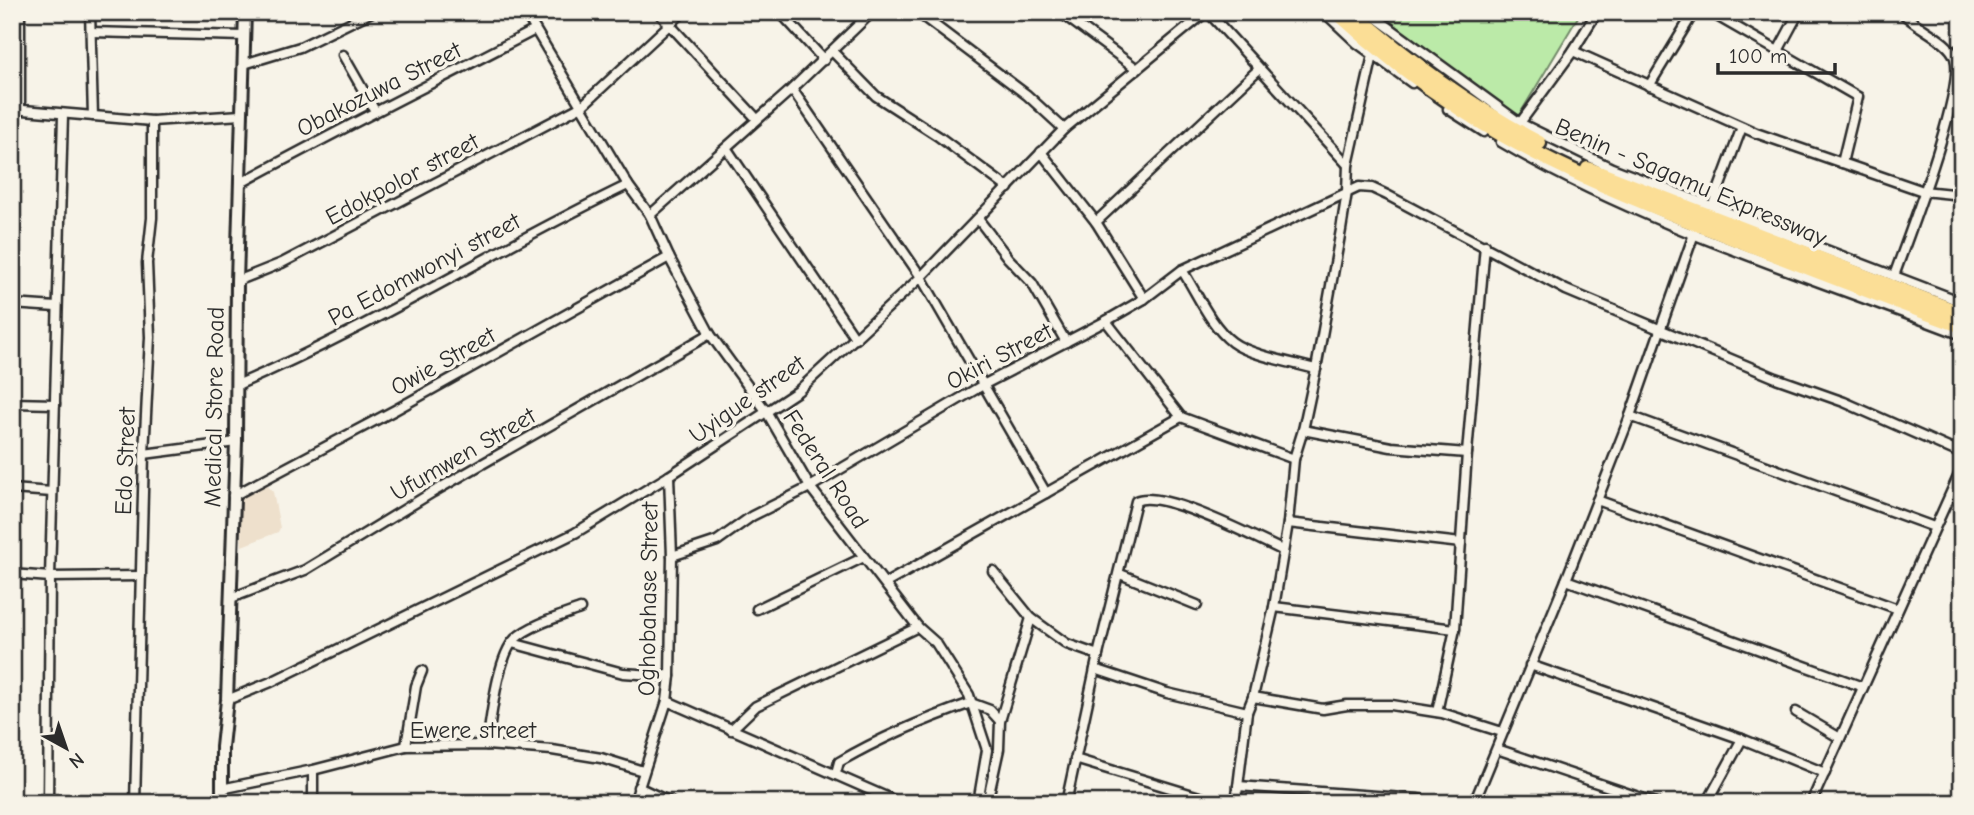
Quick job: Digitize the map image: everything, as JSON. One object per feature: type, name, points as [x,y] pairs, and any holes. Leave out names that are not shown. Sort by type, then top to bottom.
[{"type":"highway","points":[[1337,12],[1413,75],[1463,111],[1553,162],[1622,188],[1696,229],[1962,326]]},
{"type":"highway","name":"Benin - Sagamu Expressway","points":[[1352,12],[1408,59],[1462,96],[1528,138],[1622,188],[1962,314]]},
{"type":"street","points":[[20,12],[16,27],[16,110],[152,121],[241,115]]},
{"type":"street","points":[[90,12],[93,116]]},
{"type":"street","name":"Medical Store Road","points":[[222,803],[220,789],[227,700],[236,442],[237,281],[245,12]]},
{"type":"street","points":[[244,64],[300,47],[372,12]]},
{"type":"street","name":"Federal Road","points":[[525,12],[628,185],[650,215],[710,334],[766,411],[810,487],[862,558],[886,583],[918,627],[936,643],[962,681],[987,750],[978,803]]},
{"type":"street","points":[[658,12],[757,119]]},
{"type":"street","name":"Edokpolor street","points":[[237,281],[282,263],[582,106],[683,12]]},
{"type":"street","points":[[780,12],[824,60]]},
{"type":"street","points":[[650,215],[727,149],[872,12]]},
{"type":"street","points":[[917,12],[1027,95],[1063,129]]},
{"type":"street","points":[[1060,12],[1137,69]]},
{"type":"street","points":[[1207,12],[1348,165]]},
{"type":"street","name":"Uyigue street","points":[[227,700],[271,682],[575,533],[669,476],[798,391],[921,277],[1063,129],[1137,69],[1195,15],[1207,12]]},
{"type":"street","points":[[1324,12],[1373,55],[1465,121],[1575,181],[1962,335]]},
{"type":"street","points":[[1368,12],[1520,123],[1612,168],[1962,302]]},
{"type":"street","points":[[1520,123],[1573,51],[1597,12]]},
{"type":"street","points":[[1649,86],[1695,12]]},
{"type":"street","points":[[1710,12],[1858,97],[1842,163]]},
{"type":"street","points":[[1778,51],[1799,12]]},
{"type":"street","points":[[1894,276],[1938,149],[1958,68],[1955,57],[1945,44],[1909,20],[1902,12]]},
{"type":"street","name":"Obakozuwa Street","points":[[241,183],[535,30]]},
{"type":"street","points":[[91,32],[244,36]]},
{"type":"street","points":[[832,51],[876,96],[938,136],[1007,188]]},
{"type":"street","points":[[1573,51],[1742,127],[1923,191],[1962,195]]},
{"type":"street","points":[[343,55],[375,111]]},
{"type":"street","points":[[1236,803],[1247,712],[1274,607],[1288,523],[1294,459],[1316,369],[1347,192],[1348,165],[1373,55]]},
{"type":"street","points":[[1096,222],[1259,69]]},
{"type":"street","points":[[792,89],[921,277],[1045,493]]},
{"type":"street","points":[[48,803],[50,577],[63,115]]},
{"type":"street","name":"Edo Street","points":[[135,803],[144,454],[150,337],[147,264],[152,218],[152,121]]},
{"type":"street","points":[[1713,207],[1742,127]]},
{"type":"street","points":[[727,149],[856,339]]},
{"type":"street","points":[[1041,152],[1096,222],[1143,299]]},
{"type":"street","name":"Pa Edomwonyi street","points":[[237,385],[337,338],[552,221],[628,185]]},
{"type":"street","points":[[1347,192],[1359,187],[1372,188],[1566,290],[1776,378],[1844,402],[1962,454]]},
{"type":"street","name":"Okiri Street","points":[[672,556],[717,541],[752,516],[810,487],[983,385],[1107,321],[1182,270],[1347,192]]},
{"type":"street","points":[[978,219],[1008,258],[1032,283],[1066,342]]},
{"type":"street","points":[[1474,803],[1630,416],[1696,229]]},
{"type":"street","points":[[1437,712],[1455,629],[1485,246]]},
{"type":"street","name":"Owie Street","points":[[233,496],[395,410],[669,257]]},
{"type":"street","points":[[1182,270],[1219,328],[1233,343],[1247,350],[1316,369]]},
{"type":"street","points":[[12,304],[56,307]]},
{"type":"street","points":[[1107,321],[1181,417],[1294,459]]},
{"type":"street","name":"Ufumwen Street","points":[[231,598],[305,570],[433,492],[710,334]]},
{"type":"street","points":[[12,403],[55,404]]},
{"type":"street","points":[[1630,416],[1934,527]]},
{"type":"street","points":[[886,583],[1181,417]]},
{"type":"street","points":[[1303,430],[1391,447],[1467,453]]},
{"type":"street","points":[[144,454],[236,442]]},
{"type":"street","points":[[1811,803],[1962,468]]},
{"type":"street","name":"Oghobahase Street","points":[[634,803],[667,701],[670,676],[672,556],[669,476]]},
{"type":"street","points":[[12,489],[52,492]]},
{"type":"street","points":[[1066,803],[1098,655],[1136,501],[1143,498],[1177,505],[1222,521],[1282,550]]},
{"type":"street","points":[[1597,500],[1898,609]]},
{"type":"street","points":[[1288,523],[1461,543]]},
{"type":"street","points":[[757,609],[862,558]]},
{"type":"street","points":[[993,571],[1031,618],[1066,644],[1098,655]]},
{"type":"street","points":[[12,574],[50,577],[141,576]]},
{"type":"street","points":[[1120,574],[1197,606]]},
{"type":"street","points":[[1566,580],[1863,687]]},
{"type":"street","points":[[1274,607],[1455,629]]},
{"type":"street","points":[[487,746],[498,673],[512,643],[542,623],[580,609]]},
{"type":"street","points":[[989,803],[999,749],[1000,721],[1031,618]]},
{"type":"street","points":[[731,730],[757,706],[918,627]]},
{"type":"street","points":[[512,643],[622,673],[670,676]]},
{"type":"street","points":[[1530,665],[1742,739],[1825,773]]},
{"type":"street","points":[[1095,669],[1167,693],[1247,712]]},
{"type":"street","points":[[406,746],[416,686],[422,671]]},
{"type":"street","points":[[1253,697],[1323,709],[1347,705],[1391,705],[1437,712],[1502,732]]},
{"type":"street","points":[[667,701],[900,803]]},
{"type":"street","points":[[836,773],[839,762],[875,742],[915,723],[971,703],[990,710],[1000,721]]},
{"type":"street","points":[[1796,712],[1840,738]]},
{"type":"street","points":[[1707,803],[1742,739]]},
{"type":"street","name":"Ewere street","points":[[220,789],[313,770],[406,746],[487,746],[552,750],[601,758],[643,771]]},
{"type":"street","points":[[1497,750],[1656,803]]},
{"type":"street","points":[[1075,759],[1219,803]]},
{"type":"street","points":[[313,770],[313,803]]},
{"type":"street","points":[[1238,786],[1418,799],[1434,803]]},
{"type":"street","points":[[638,787],[672,803]]},
{"type":"shaded area","points":[[267,485],[273,492],[280,528],[278,532],[242,546],[239,495]]},
{"type":"green space","points":[[1362,12],[1581,12],[1515,122],[1436,70]]}]
